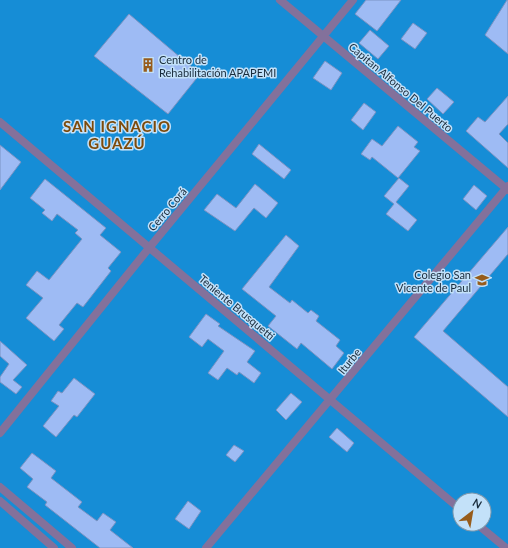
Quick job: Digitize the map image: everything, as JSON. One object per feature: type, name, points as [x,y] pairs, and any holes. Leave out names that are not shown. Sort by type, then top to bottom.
[{"type":"street","name":"Capitan Alfonso Del Puerto","points":[[280,0],[507,188]]},
{"type":"street","name":"Cerro Corá","points":[[0,433],[149,248],[353,0]]},
{"type":"street","name":"Teniente Brusquetti","points":[[0,122],[452,502]]},
{"type":"street","name":"Iturbe","points":[[206,548],[507,188]]},
{"type":"street","points":[[0,487],[72,548]]},
{"type":"street","points":[[0,501],[54,548]]},
{"type":"street","points":[[487,532],[506,548]]},
{"type":"water","points":[[0,0],[508,0],[508,548],[0,548]]},
{"type":"building","points":[[366,0],[401,0],[377,31],[355,14]]},
{"type":"building","points":[[508,0],[508,54],[485,35]]},
{"type":"building","name":"Centro de Rehabilitación APAPEMI","points":[[129,14],[200,74],[168,114],[94,56]]},
{"type":"building","points":[[413,23],[427,33],[415,49],[401,39]]},
{"type":"building","points":[[370,30],[389,46],[378,59],[359,43]]},
{"type":"building","points":[[325,61],[342,73],[331,90],[313,78]]},
{"type":"building","points":[[437,88],[454,102],[443,114],[427,99]]},
{"type":"building","points":[[508,96],[508,124],[499,134],[508,143],[508,168],[466,131],[478,117],[485,122]]},
{"type":"building","points":[[364,103],[376,112],[363,130],[351,120]]},
{"type":"building","points":[[398,126],[418,142],[414,147],[420,151],[398,178],[372,157],[370,160],[361,154],[372,139],[382,146]]},
{"type":"building","points":[[259,144],[291,170],[284,179],[252,154]]},
{"type":"building","points":[[0,145],[21,162],[0,190]]},
{"type":"building","points":[[399,178],[409,186],[396,202],[417,220],[408,231],[386,214],[394,204],[384,196]]},
{"type":"building","points":[[45,179],[106,228],[100,235],[121,252],[108,268],[111,271],[83,307],[77,303],[59,325],[64,329],[54,341],[26,318],[43,298],[26,285],[37,271],[49,280],[82,239],[75,233],[78,230],[57,214],[52,221],[42,213],[45,210],[30,198]]},
{"type":"building","points":[[255,184],[278,203],[266,218],[254,208],[235,231],[204,210],[217,194],[236,208]]},
{"type":"building","points":[[474,185],[487,196],[476,210],[463,199]]},
{"type":"building","name":"Colegio San Vicente de Paul","points":[[508,227],[508,254],[443,331],[508,387],[508,417],[414,337]]},
{"type":"building","points":[[286,235],[299,246],[269,287],[290,303],[292,300],[308,313],[311,310],[319,316],[316,321],[340,340],[336,346],[344,353],[332,369],[301,343],[297,349],[268,326],[276,316],[242,289]]},
{"type":"building","points":[[206,314],[220,324],[218,326],[255,351],[247,362],[261,373],[254,383],[239,372],[237,375],[227,368],[218,380],[208,373],[224,351],[208,339],[202,347],[189,337]]},
{"type":"building","points":[[0,341],[27,365],[13,380],[22,387],[16,394],[0,382],[0,377],[9,364],[0,356]]},
{"type":"building","points":[[74,378],[95,394],[77,417],[74,415],[56,437],[43,426],[59,406],[51,401],[58,391],[62,393]]},
{"type":"building","points":[[291,393],[302,402],[286,420],[276,410]]},
{"type":"building","points":[[337,428],[354,443],[347,452],[329,437]]},
{"type":"building","points":[[234,445],[244,451],[235,462],[226,455]]},
{"type":"building","points":[[32,453],[56,471],[51,478],[82,502],[78,507],[97,521],[103,513],[116,522],[110,530],[133,548],[100,548],[45,505],[47,502],[27,487],[33,479],[20,468]]},
{"type":"building","points":[[188,501],[201,511],[189,529],[175,519]]},
{"type":"place","name":"Centro de Rehabilitación APAPEMI","points":[[148,65]]},
{"type":"place","name":"Colegio San Vicente de Paul","points":[[482,280]]},
{"type":"district","name":"SAN IGNACIO GUAZÚ","points":[[117,134]]}]
